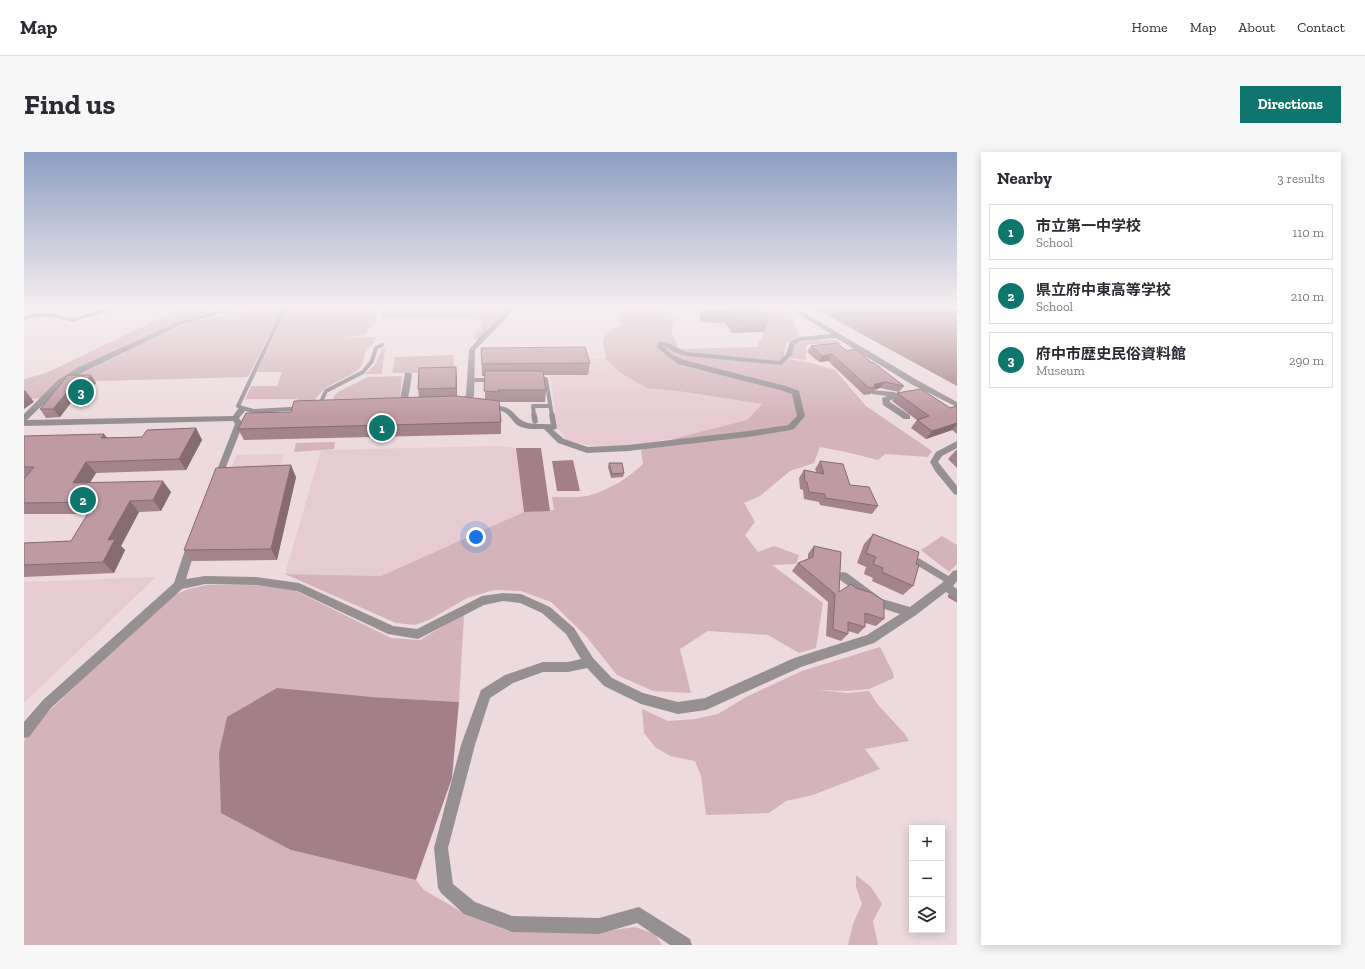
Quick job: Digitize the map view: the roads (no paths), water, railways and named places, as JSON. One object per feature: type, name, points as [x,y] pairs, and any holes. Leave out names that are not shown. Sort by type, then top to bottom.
[{"type":"street","points":[[24,418],[61,382],[80,370],[137,344]]},
{"type":"street","points":[[463,404],[470,396],[472,350],[477,344]]},
{"type":"street","points":[[448,404],[502,408],[511,413],[520,423],[529,426],[547,426],[548,430],[561,441],[587,450],[628,448],[748,434],[791,426],[801,416],[796,393],[783,388],[681,362],[669,355],[660,347],[660,344]]},
{"type":"street","points":[[670,344],[675,350],[686,354],[781,362],[789,355],[792,344]]},
{"type":"street","points":[[847,344],[856,351],[865,361]]},
{"type":"street","points":[[838,346],[844,346],[856,351],[957,405]]},
{"type":"street","points":[[403,405],[408,375]]},
{"type":"street","points":[[907,417],[886,402],[886,398],[930,391]]},
{"type":"street","points":[[875,392],[904,395]]},
{"type":"street","points":[[24,423],[235,418],[243,408],[254,411],[322,407]]},
{"type":"street","points":[[214,488],[239,424],[235,418]]},
{"type":"street","points":[[957,444],[939,454],[934,462],[957,492]]},
{"type":"street","points":[[24,732],[47,704],[179,585],[186,565],[186,559],[194,538]]},
{"type":"street","points":[[843,576],[879,603],[912,612]]},
{"type":"street","points":[[179,585],[205,580],[256,580],[298,587],[392,631],[418,634],[482,600],[504,596],[521,599],[546,610],[570,631],[589,662],[608,682],[641,698],[678,708],[706,704],[798,662],[870,639],[912,612],[951,580],[957,595]]},
{"type":"street","points":[[589,662],[568,667],[542,667],[510,679],[485,694],[468,745],[441,848],[446,888],[470,908],[512,924],[599,926],[639,915],[684,945]]},
{"type":"lane","points":[[243,408],[238,406],[267,344]]},
{"type":"lane","points":[[322,407],[326,391],[363,372],[372,360],[376,348],[382,345]]},
{"type":"lane","points":[[530,379],[546,379],[554,426],[547,426]]},
{"type":"lane","points":[[470,380],[500,380]]},
{"type":"lane","points":[[535,421],[533,406],[550,406]]},
{"type":"lane","points":[[906,554],[951,580]]},
{"type":"waterway","points":[[950,596],[957,600]]},
{"type":"place","name":"府中市歴史民俗資料館","points":[[81,392]]},
{"type":"place","name":"市立第一中学校","points":[[382,428]]},
{"type":"place","name":"県立府中東高等学校","points":[[83,500]]}]
